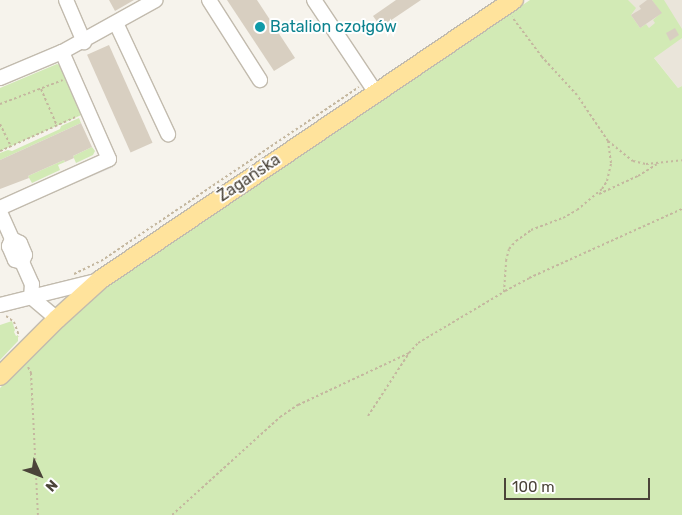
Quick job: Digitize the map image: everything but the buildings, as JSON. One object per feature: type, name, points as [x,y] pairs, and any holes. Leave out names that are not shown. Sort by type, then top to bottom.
[{"type":"main road","name":"Żagańska","points":[[0,376],[20,347],[57,319],[100,280],[510,3]]},
{"type":"street","points":[[66,0],[84,42]]},
{"type":"street","points":[[0,78],[84,42],[156,0]]},
{"type":"street","points":[[209,0],[260,80]]},
{"type":"street","points":[[314,0],[376,93]]},
{"type":"street","points":[[116,23],[168,134]]},
{"type":"street","points":[[0,208],[109,158],[62,52]]},
{"type":"street","points":[[0,212],[12,239],[20,243],[25,255],[22,262],[32,284],[31,297]]},
{"type":"street","points":[[2,309],[31,297],[100,280]]},
{"type":"street","points":[[31,297],[57,319]]},
{"type":"path","points":[[510,3],[542,57],[577,95],[608,141],[633,161],[659,163],[682,160]]},
{"type":"path","points":[[0,104],[67,78]]},
{"type":"path","points":[[41,89],[57,126]]},
{"type":"path","points":[[0,151],[83,114]]},
{"type":"path","points":[[0,124],[10,147]]},
{"type":"path","points":[[504,292],[506,261],[509,249],[516,241],[532,230],[570,214],[602,189],[610,172],[611,157],[608,141]]},
{"type":"path","points":[[596,195],[638,176],[659,163]]},
{"type":"path","points":[[368,416],[409,353],[418,343],[529,278],[682,209]]},
{"type":"path","points":[[2,309],[14,322],[20,335],[20,347],[31,373],[38,515]]},
{"type":"path","points":[[172,515],[280,417],[298,405],[409,353]]},
{"type":"shaded area","points":[[608,0],[682,0],[682,86],[678,88]]},
{"type":"shaded area","points":[[110,160],[113,167],[15,209],[12,202]]},
{"type":"green space","points":[[530,0],[628,0],[636,8],[631,15],[640,28],[646,24],[649,28],[655,23],[653,20],[661,13],[652,0],[664,0],[682,29],[682,38],[654,58],[678,88],[682,86],[682,515],[0,515],[0,388],[30,356],[111,281]]},
{"type":"green space","points":[[57,64],[65,68],[86,113],[0,151],[0,88]]},
{"type":"green space","points":[[79,118],[81,123],[0,160],[0,153],[8,150],[12,151]]},
{"type":"green space","points":[[92,147],[95,151],[93,155],[76,163],[73,156]]},
{"type":"green space","points":[[64,160],[65,162],[58,165],[60,170],[32,183],[28,176]]},
{"type":"green space","points":[[12,321],[14,332],[16,336],[18,335],[18,341],[0,360],[0,325]]},
{"type":"place","name":"Batalion czołgów","points":[[260,27]]}]
